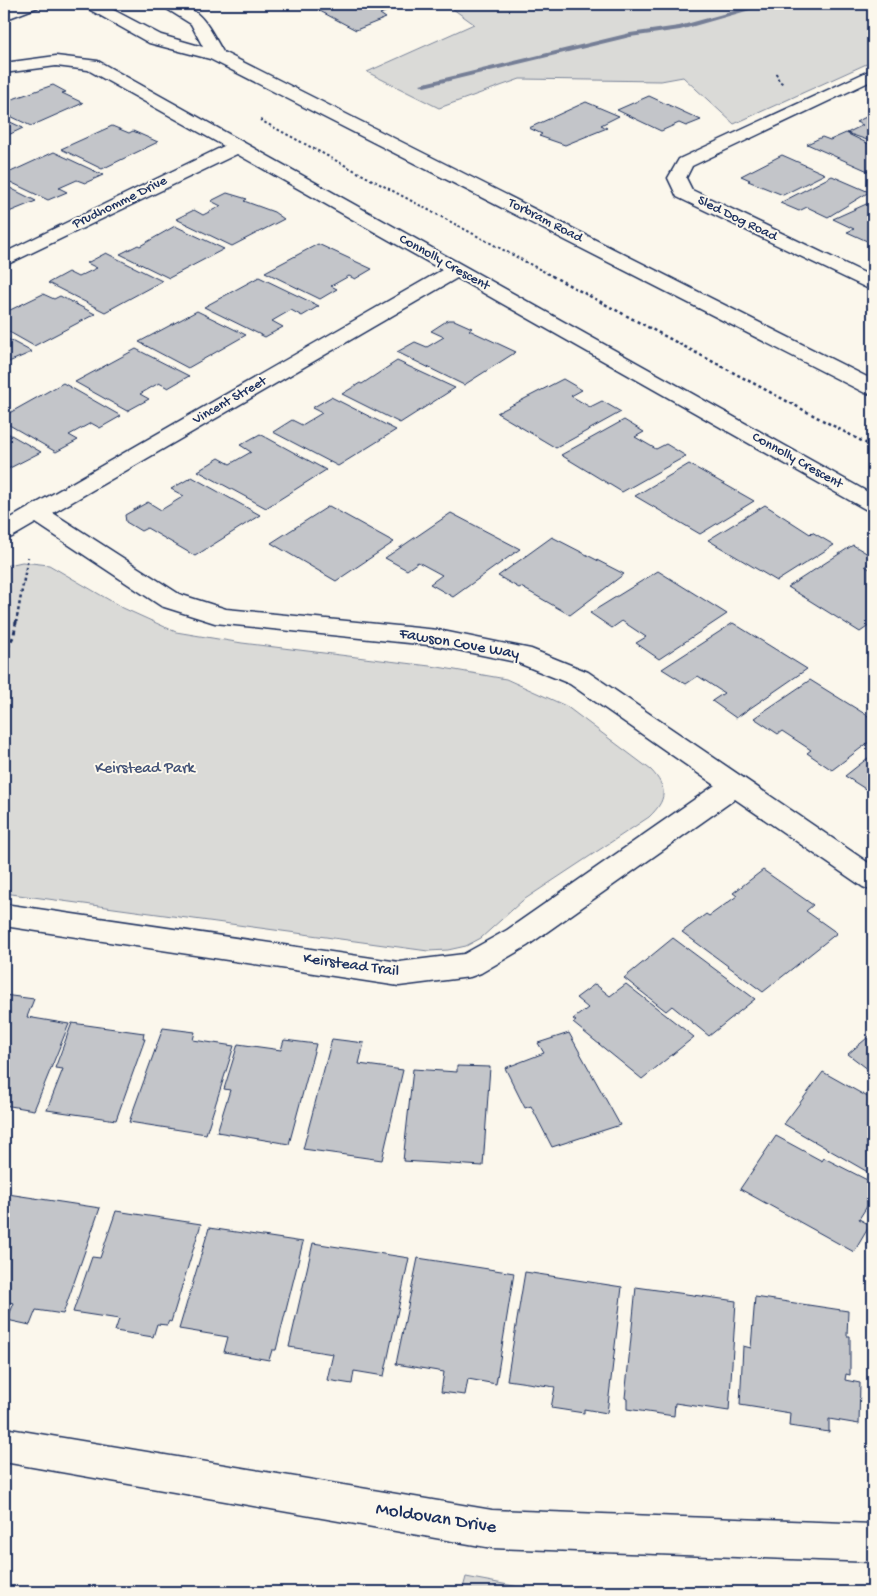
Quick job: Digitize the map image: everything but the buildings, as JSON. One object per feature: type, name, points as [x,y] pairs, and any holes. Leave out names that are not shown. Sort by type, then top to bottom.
[{"type":"street","points":[[4,15],[32,4]]},
{"type":"street","name":"Torbram Road","points":[[91,4],[155,39],[216,55],[873,388]]},
{"type":"street","points":[[167,4],[198,21],[216,55]]},
{"type":"street","name":"Connolly Crescent","points":[[4,68],[56,61],[92,65],[873,504]]},
{"type":"street","name":"Sled Dog Road","points":[[873,74],[685,162],[677,178],[684,193],[873,285]]},
{"type":"street","name":"Prudhomme Drive","points":[[4,260],[237,147]]},
{"type":"street","name":"Vincent Street","points":[[4,532],[457,270]]},
{"type":"street","name":"Fawson Cove Way","points":[[37,513],[170,600],[224,617],[438,638],[522,655],[578,678],[873,880]]},
{"type":"street","name":"Keirstead Trail","points":[[4,914],[399,974],[470,965],[517,938],[735,785]]},
{"type":"street","name":"Moldovan Drive","points":[[4,1445],[492,1529],[873,1543]]},
{"type":"path","points":[[253,116],[873,447]]},
{"type":"path","points":[[4,655],[14,635],[37,513]]},
{"type":"green space","points":[[473,4],[873,4],[873,61],[734,124],[683,77],[661,81],[520,79],[439,108],[367,72],[474,24],[453,9]]},
{"type":"green space","name":"Keirstead Park","points":[[22,562],[49,565],[123,608],[176,632],[242,643],[438,667],[506,679],[566,706],[651,770],[657,776],[663,788],[662,799],[649,817],[522,901],[481,938],[466,946],[448,950],[428,951],[4,893],[4,566]]},
{"type":"green space","points":[[466,1577],[546,1592],[462,1592]]},
{"type":"waterway","points":[[424,84],[630,35],[680,28],[767,4]]}]
